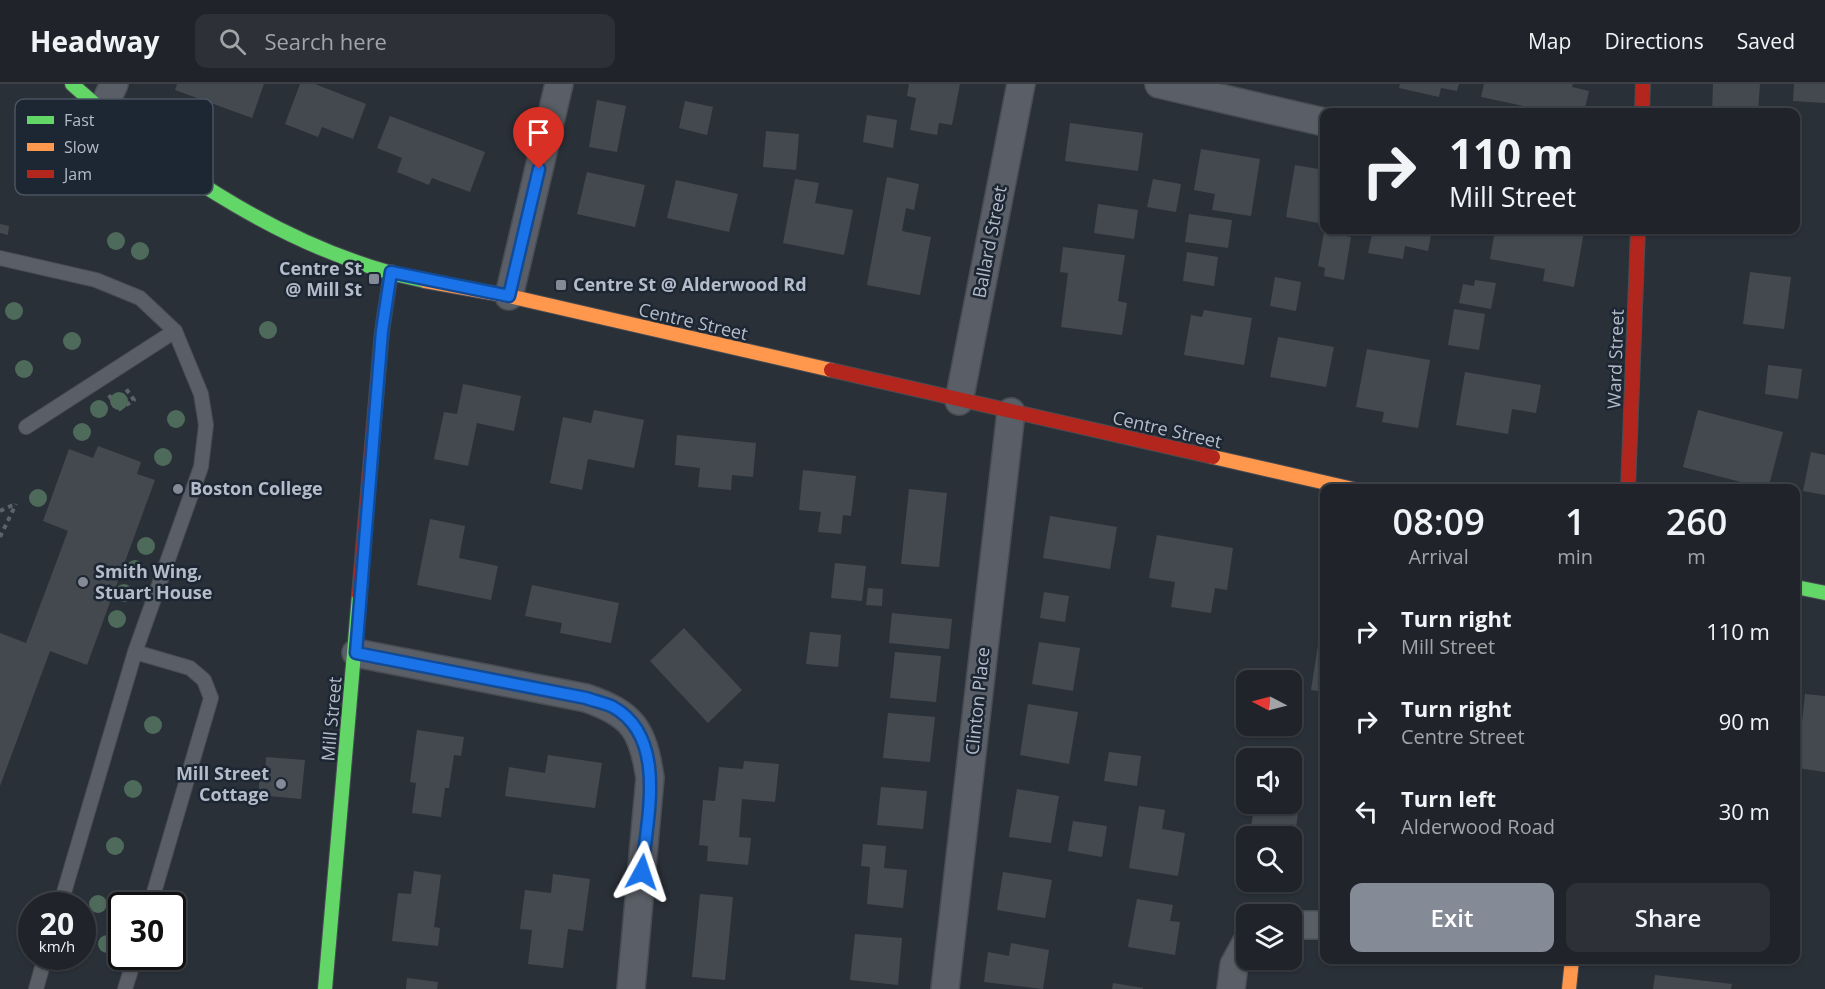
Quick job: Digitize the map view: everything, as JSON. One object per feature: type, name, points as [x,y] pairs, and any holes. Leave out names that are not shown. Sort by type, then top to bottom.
[{"type":"main road","name":"Centre Street","points":[[72,84],[88,99]]},
{"type":"main road","points":[[1642,108],[1643,84]]},
{"type":"main road","name":"Centre Street","points":[[213,194],[292,236],[391,272],[509,296],[959,401],[1331,484]]},
{"type":"main road","name":"Ward Street","points":[[1628,484],[1638,234]]},
{"type":"main road","name":"Mill Street","points":[[325,989],[356,653],[382,331],[391,272]]},
{"type":"main road","points":[[1800,587],[1825,593]]},
{"type":"main road","points":[[1569,989],[1572,964]]},
{"type":"street","points":[[107,99],[114,84]]},
{"type":"street","points":[[509,296],[559,84]]},
{"type":"street","name":"Ballard Street","points":[[959,401],[1021,84]]},
{"type":"street","points":[[1160,84],[1320,121]]},
{"type":"street","name":"Clinton Place","points":[[945,989],[1011,412]]},
{"type":"street","points":[[356,653],[586,698],[613,707],[632,724],[645,747],[650,778],[631,989]]},
{"type":"street","points":[[1302,925],[1320,926]]},
{"type":"street","points":[[1231,989],[1236,960]]},
{"type":"lane","points":[[0,258],[96,280],[140,298],[175,331],[201,394],[206,425],[201,467],[135,652],[64,892]]},
{"type":"lane","points":[[26,427],[175,331]]},
{"type":"lane","points":[[135,652],[190,669],[204,680],[211,698],[154,892]]},
{"type":"lane","points":[[36,989],[41,970]]},
{"type":"lane","points":[[125,989],[131,970]]},
{"type":"path","points":[[105,389],[118,410],[134,400],[122,382]]},
{"type":"path","points":[[0,511],[16,504],[0,537]]},
{"type":"building","points":[[177,84],[264,84],[252,118],[213,104],[213,99],[200,99],[175,90]]},
{"type":"building","points":[[300,84],[315,84],[366,104],[353,139],[322,127],[318,137],[285,124]]},
{"type":"building","points":[[909,84],[960,84],[952,125],[939,123],[937,135],[910,130],[916,98],[907,96]]},
{"type":"building","points":[[1400,84],[1459,84],[1457,91],[1441,88],[1439,97],[1399,88]]},
{"type":"building","points":[[1484,84],[1573,84],[1572,87],[1589,91],[1585,108],[1533,108],[1481,97]]},
{"type":"building","points":[[1713,84],[1760,84],[1758,108],[1712,108]]},
{"type":"building","points":[[1794,84],[1825,84],[1825,103],[1793,101]]},
{"type":"building","points":[[597,100],[626,106],[617,152],[589,147]]},
{"type":"building","points":[[685,101],[713,107],[707,135],[679,128]]},
{"type":"building","points":[[867,115],[897,120],[893,148],[863,142]]},
{"type":"building","points":[[390,116],[485,152],[470,192],[432,178],[429,185],[397,172],[402,158],[377,148]]},
{"type":"building","points":[[1070,123],[1143,133],[1138,171],[1065,161]]},
{"type":"building","points":[[766,131],[799,134],[796,170],[763,167]]},
{"type":"building","points":[[1201,149],[1260,159],[1251,216],[1212,210],[1215,194],[1194,190]]},
{"type":"building","points":[[1295,165],[1320,169],[1320,223],[1286,217]]},
{"type":"building","points":[[587,172],[645,185],[635,227],[577,214]]},
{"type":"building","points":[[887,177],[919,184],[914,210],[906,208],[902,231],[931,237],[920,295],[867,285]]},
{"type":"building","points":[[795,179],[819,183],[815,203],[853,210],[844,255],[783,243]]},
{"type":"building","points":[[1153,179],[1181,184],[1176,212],[1147,207]]},
{"type":"building","points":[[676,180],[738,194],[729,232],[667,218]]},
{"type":"building","points":[[1098,204],[1138,210],[1134,239],[1094,233]]},
{"type":"building","points":[[1189,214],[1232,220],[1228,248],[1185,242]]},
{"type":"building","points":[[0,224],[9,226],[8,235],[0,233]]},
{"type":"building","points":[[1324,234],[1351,237],[1344,280],[1324,276],[1325,268],[1318,266]]},
{"type":"building","points":[[1372,234],[1431,234],[1428,251],[1405,246],[1403,259],[1368,253]]},
{"type":"building","points":[[1494,234],[1584,234],[1574,287],[1543,281],[1545,269],[1490,259]]},
{"type":"building","points":[[1063,247],[1125,255],[1118,301],[1127,303],[1122,335],[1061,327],[1068,273],[1060,272]]},
{"type":"building","points":[[1187,252],[1218,257],[1214,286],[1183,281]]},
{"type":"building","points":[[1750,272],[1791,277],[1784,329],[1743,324]]},
{"type":"building","points":[[1275,277],[1301,282],[1296,311],[1270,306]]},
{"type":"building","points":[[1475,280],[1496,283],[1491,309],[1459,303],[1463,284],[1474,286]]},
{"type":"building","points":[[1454,309],[1485,314],[1479,350],[1448,345]]},
{"type":"building","points":[[1204,310],[1252,318],[1244,365],[1184,355],[1191,315],[1202,317]]},
{"type":"building","points":[[1278,337],[1334,347],[1326,387],[1270,377]]},
{"type":"building","points":[[1367,349],[1430,360],[1418,428],[1382,422],[1384,412],[1356,407]]},
{"type":"building","points":[[1768,365],[1802,369],[1798,399],[1765,394]]},
{"type":"building","points":[[1465,372],[1541,385],[1536,413],[1512,409],[1508,434],[1456,425]]},
{"type":"building","points":[[463,384],[521,396],[514,431],[477,423],[468,466],[434,459],[444,412],[457,414]]},
{"type":"building","points":[[594,410],[644,420],[634,468],[588,459],[582,490],[550,483],[563,417],[591,423]]},
{"type":"building","points":[[1698,410],[1783,432],[1769,484],[1749,484],[1683,467]]},
{"type":"building","points":[[677,435],[756,443],[753,477],[732,475],[731,490],[698,487],[700,468],[675,465]]},
{"type":"building","name":"Smith Wing, Stuart House","points":[[98,446],[141,462],[137,474],[155,480],[87,665],[50,651],[0,786],[0,633],[26,643],[68,531],[43,521],[69,449],[93,458]]},
{"type":"building","points":[[1811,452],[1825,455],[1825,495],[1803,491]]},
{"type":"building","points":[[803,470],[856,476],[851,516],[843,515],[841,534],[818,532],[821,512],[799,510]]},
{"type":"building","points":[[909,489],[947,493],[939,567],[901,564]]},
{"type":"building","points":[[1050,516],[1117,527],[1110,569],[1043,558]]},
{"type":"building","points":[[430,519],[465,526],[459,558],[498,566],[491,600],[417,585]]},
{"type":"building","points":[[1157,535],[1233,548],[1227,590],[1215,588],[1211,613],[1171,607],[1175,582],[1149,578]]},
{"type":"building","points":[[835,563],[866,566],[862,601],[831,598]]},
{"type":"building","points":[[532,585],[619,603],[611,643],[560,633],[562,623],[525,616]]},
{"type":"building","points":[[868,588],[883,589],[882,606],[866,605]]},
{"type":"building","points":[[1044,592],[1069,596],[1065,622],[1040,618]]},
{"type":"building","points":[[892,613],[952,619],[949,649],[889,643]]},
{"type":"building","points":[[684,628],[742,690],[708,723],[650,661]]},
{"type":"building","points":[[810,632],[841,635],[838,667],[806,664]]},
{"type":"building","points":[[1039,642],[1080,648],[1073,691],[1032,684]]},
{"type":"building","points":[[1318,645],[1320,645],[1320,691],[1311,690]]},
{"type":"building","points":[[895,652],[941,656],[936,702],[890,698]]},
{"type":"building","points":[[1805,694],[1825,696],[1825,772],[1800,768],[1800,740]]},
{"type":"building","points":[[1028,704],[1078,712],[1069,764],[1020,755]]},
{"type":"building","points":[[888,713],[935,717],[930,762],[883,758]]},
{"type":"building","points":[[417,730],[464,737],[461,756],[454,755],[449,788],[445,788],[441,817],[412,813],[416,783],[410,782]]},
{"type":"building","points":[[1109,752],[1141,756],[1137,786],[1104,781]]},
{"type":"building","points":[[548,755],[602,763],[595,808],[505,796],[509,767],[545,773]]},
{"type":"building","name":"Mill Street Cottage","points":[[266,757],[305,760],[301,799],[258,795],[260,773],[265,773]]},
{"type":"building","points":[[744,761],[779,764],[775,802],[742,799],[739,837],[751,838],[748,865],[707,861],[708,846],[699,845],[703,800],[715,801],[719,767],[743,769]]},
{"type":"building","points":[[881,787],[927,791],[923,829],[877,825]]},
{"type":"building","points":[[1017,789],[1059,796],[1051,843],[1009,837]]},
{"type":"building","points":[[1139,806],[1165,810],[1162,829],[1185,833],[1178,876],[1129,868]]},
{"type":"building","points":[[1253,814],[1298,814],[1296,826],[1251,826]]},
{"type":"building","points":[[1073,821],[1107,826],[1102,857],[1068,851]]},
{"type":"building","points":[[863,844],[886,846],[884,868],[907,870],[903,908],[867,904],[870,867],[861,866]]},
{"type":"building","points":[[414,871],[441,875],[434,927],[440,928],[438,946],[392,941],[398,893],[411,894]]},
{"type":"building","points":[[1003,872],[1052,880],[1045,918],[997,910]]},
{"type":"building","points":[[553,874],[590,879],[583,931],[568,929],[563,968],[528,964],[532,930],[520,929],[525,890],[551,893]]},
{"type":"building","points":[[700,894],[733,897],[725,980],[692,977]]},
{"type":"building","points":[[1137,899],[1173,905],[1170,921],[1180,922],[1175,955],[1128,947]]},
{"type":"building","points":[[855,934],[902,938],[898,985],[850,980]]},
{"type":"building","points":[[1011,943],[1049,950],[1043,989],[984,982],[988,952],[1009,956]]},
{"type":"building","points":[[1655,975],[1732,984],[1731,989],[1653,989]]},
{"type":"building","points":[[407,978],[438,982],[437,989],[406,989]]},
{"type":"building","points":[[1113,983],[1143,988],[1143,989],[1112,989]]},
{"type":"traffic: fast","points":[[72,84],[89,99]]},
{"type":"traffic: fast","points":[[213,191],[236,206],[329,252],[377,269],[425,281]]},
{"type":"traffic: fast","points":[[1800,588],[1825,593]]},
{"type":"traffic: fast","points":[[325,989],[359,595]]},
{"type":"traffic: slow","points":[[425,281],[509,296],[831,370]]},
{"type":"traffic: slow","points":[[1213,457],[1331,484]]},
{"type":"traffic: slow","points":[[1569,989],[1572,964]]},
{"type":"traffic: jam","points":[[1642,108],[1643,84]]},
{"type":"traffic: jam","points":[[1628,484],[1638,234]]},
{"type":"traffic: jam","points":[[359,595],[382,331],[391,272]]},
{"type":"traffic: jam","points":[[831,370],[1213,457]]},
{"type":"place","name":"Centre St @ Mill St","points":[[374,279]]},
{"type":"place","name":"Centre St @ Alderwood Rd","points":[[561,285]]},
{"type":"place","name":"Boston College","points":[[178,489]]},
{"type":"place","name":"Smith Wing, Stuart House","points":[[83,582]]},
{"type":"place","name":"Mill Street Cottage","points":[[281,784]]},
{"type":"route","points":[[539,169],[509,296],[391,272],[382,331],[356,653],[586,698],[613,707],[632,724],[645,747],[650,778],[642,872]]}]
